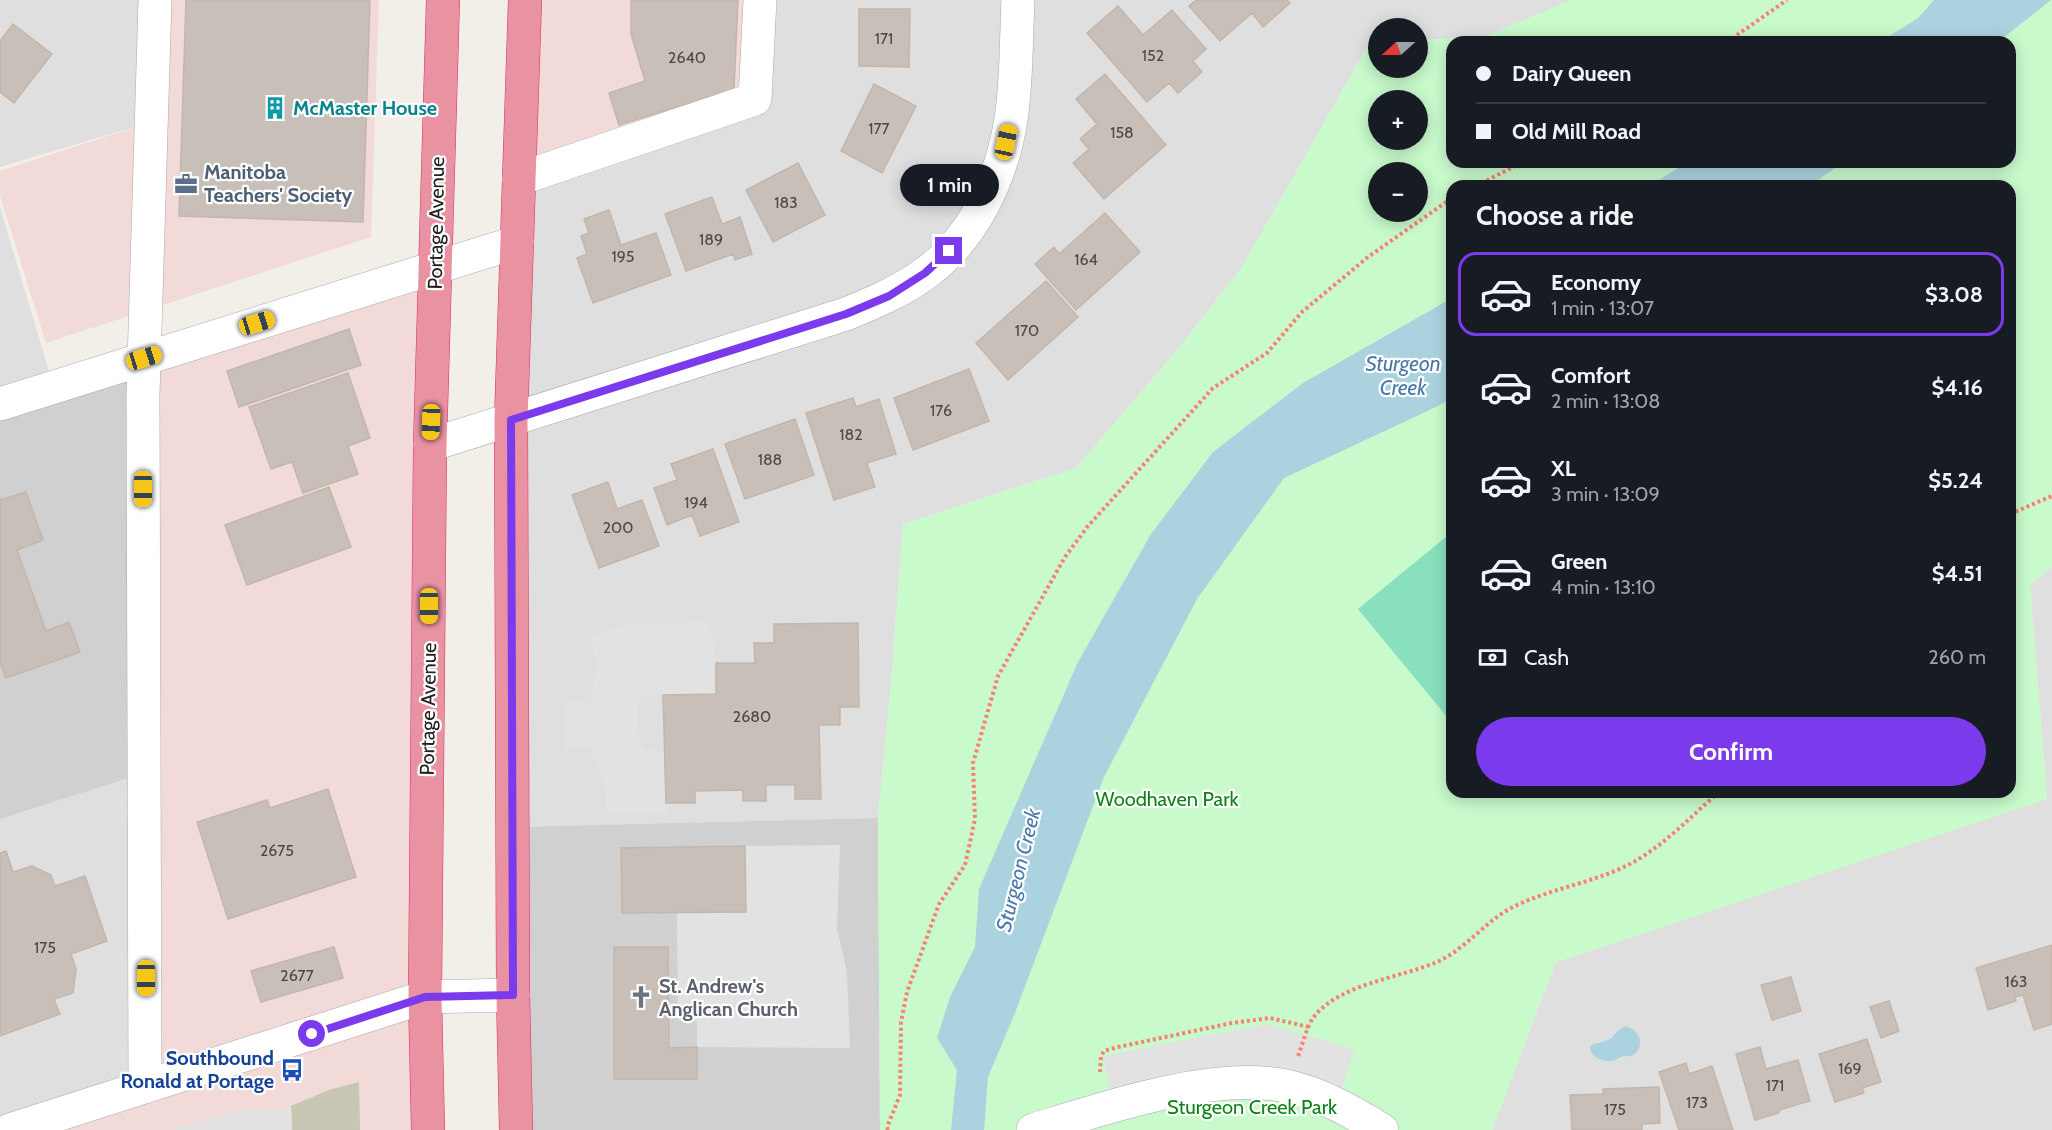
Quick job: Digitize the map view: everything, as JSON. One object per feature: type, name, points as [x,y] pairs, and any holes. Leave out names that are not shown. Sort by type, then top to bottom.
[{"type":"highway","name":"Portage Avenue","points":[[428,1130],[425,997],[430,445],[443,0]]},
{"type":"highway","points":[[516,1130],[513,995],[511,420],[525,0]]},
{"type":"street","points":[[145,1088],[144,358],[155,0]]},
{"type":"street","points":[[519,179],[755,99],[760,0]]},
{"type":"street","points":[[430,445],[846,314],[889,296],[925,273],[960,240],[983,206],[1001,165],[1011,118],[1018,0]]},
{"type":"street","points":[[0,404],[517,242]]},
{"type":"street","points":[[10,1130],[425,997],[513,995]]},
{"type":"street","points":[[1033,1130],[1133,1101],[1208,1086],[1258,1083],[1287,1086],[1344,1107],[1382,1130]]},
{"type":"path","points":[[1736,36],[1787,0]]},
{"type":"path","points":[[1488,180],[1511,168]]},
{"type":"path","points":[[888,1130],[900,1095],[901,1022],[907,992],[939,904],[966,865],[975,819],[972,763],[998,676],[1065,558],[1088,526],[1214,388],[1267,353],[1302,312],[1368,257],[1446,202]]},
{"type":"path","points":[[2016,511],[2052,496]]},
{"type":"path","points":[[1287,1086],[1312,1020],[1322,1008],[1363,986],[1438,961],[1450,954],[1493,918],[1516,905],[1626,866],[1659,846],[1712,798]]},
{"type":"path","points":[[1100,1072],[1101,1056],[1104,1051],[1118,1047],[1232,1023],[1270,1018],[1309,1027]]},
{"type":"shaded area","points":[[0,0],[155,0],[151,122],[0,167]]},
{"type":"shaded area","name":"Manitoba Teachers' Society","points":[[155,0],[379,0],[371,237],[46,343],[0,196],[0,171],[151,122]]},
{"type":"shaded area","points":[[525,0],[760,0],[755,99],[519,179]]},
{"type":"shaded area","points":[[760,0],[1571,0],[1487,36],[1446,36],[1446,39],[1428,40],[1428,18],[1368,18],[1368,46],[1242,267],[1178,349],[1076,468],[903,524],[878,818],[513,827],[519,179]]},
{"type":"shaded area","points":[[0,207],[54,388],[143,360],[145,1087],[0,1130]]},
{"type":"shaded area","points":[[436,267],[428,1130],[11,1130],[145,1087],[146,359]]},
{"type":"shaded area","points":[[143,360],[128,778],[0,819],[0,406]]},
{"type":"shaded area","points":[[2052,567],[2052,1130],[1492,1130],[1556,962],[2047,799],[2030,585]]},
{"type":"shaded area","points":[[710,622],[716,663],[716,694],[646,695],[638,701],[639,740],[642,747],[648,750],[664,751],[666,814],[606,813],[606,789],[591,748],[565,748],[565,703],[590,702],[597,666],[590,636],[627,625]]},
{"type":"shaded area","points":[[878,818],[880,1130],[516,1130],[513,827]]},
{"type":"shaded area","points":[[840,845],[837,929],[847,972],[850,1048],[697,1047],[697,1021],[678,1020],[677,913],[745,912],[745,846]]},
{"type":"shaded area","points":[[1267,1024],[1354,1049],[1340,1095],[1112,1099],[1103,1056]]},
{"type":"shaded area","points":[[359,1082],[360,1130],[292,1130],[291,1106],[329,1090]]},
{"type":"shaded area","points":[[291,1106],[292,1130],[170,1130],[250,1108],[273,1110]]},
{"type":"green space","name":"Woodhaven Park","points":[[1571,0],[2052,0],[2052,567],[2030,585],[2047,799],[1556,962],[1492,1130],[880,1130],[878,818],[903,524],[1076,468],[1178,349],[1242,267],[1368,46],[1368,78],[1428,78],[1428,40],[1446,39],[1446,168],[2016,168],[2016,36],[1487,36]]},
{"type":"green space","points":[[1446,537],[1446,716],[1358,609]]},
{"type":"water","points":[[1934,0],[2051,0],[2006,36],[1890,36],[1918,18]]},
{"type":"water","points":[[1678,168],[1835,168],[1818,180],[1659,180]]},
{"type":"water","name":"Sturgeon Creek","points":[[1446,301],[1446,401],[1284,478],[1197,599],[1104,777],[1015,1013],[988,1077],[984,1130],[951,1130],[957,1070],[937,1038],[950,997],[975,947],[979,889],[1078,662],[1151,534],[1213,452],[1303,383]]},
{"type":"water","points":[[1626,1026],[1635,1031],[1640,1039],[1639,1047],[1633,1055],[1613,1061],[1594,1056],[1590,1046],[1610,1039]]},
{"type":"building","name":"McMaster House","points":[[186,0],[370,0],[363,222],[179,216]]},
{"type":"building","points":[[631,0],[738,0],[734,89],[619,125],[609,93],[645,81],[631,34]]},
{"type":"building","points":[[1196,0],[1287,0],[1290,3],[1263,27],[1252,13],[1220,41],[1189,6]]},
{"type":"building","points":[[1118,6],[1143,35],[1172,10],[1206,49],[1193,61],[1202,72],[1178,93],[1169,83],[1147,102],[1087,33]]},
{"type":"building","points":[[859,9],[910,9],[909,67],[859,66]]},
{"type":"building","points":[[13,24],[52,54],[14,103],[0,92],[0,41]]},
{"type":"building","points":[[1105,74],[1166,145],[1104,199],[1073,163],[1089,149],[1080,139],[1097,124],[1076,99]]},
{"type":"building","points":[[874,84],[916,106],[882,173],[841,151]]},
{"type":"building","points":[[798,163],[825,215],[773,242],[746,190]]},
{"type":"building","points":[[712,197],[722,224],[740,217],[752,254],[735,260],[733,254],[686,271],[665,214]]},
{"type":"building","points":[[609,210],[621,245],[656,233],[671,275],[593,303],[577,258],[587,254],[581,236],[589,233],[584,219]]},
{"type":"building","points":[[1105,213],[1140,252],[1076,310],[1035,264],[1054,247],[1059,254]]},
{"type":"building","points":[[1046,281],[1078,317],[1008,380],[976,343]]},
{"type":"building","points":[[349,329],[361,365],[239,407],[227,371]]},
{"type":"building","points":[[969,369],[989,421],[913,450],[894,398]]},
{"type":"building","points":[[348,373],[370,438],[348,446],[358,474],[303,493],[292,462],[271,469],[249,407]]},
{"type":"building","points":[[853,398],[856,407],[879,399],[896,454],[867,463],[875,487],[834,500],[806,413]]},
{"type":"building","points":[[795,419],[814,475],[745,499],[725,444]]},
{"type":"building","points":[[713,449],[739,522],[700,536],[692,515],[667,525],[654,488],[677,480],[671,464]]},
{"type":"building","points":[[608,482],[617,509],[642,500],[659,546],[599,568],[572,495]]},
{"type":"building","points":[[329,487],[351,547],[247,585],[225,525]]},
{"type":"building","points":[[26,492],[43,540],[17,550],[46,631],[69,622],[80,652],[6,678],[0,662],[0,497],[1,500]]},
{"type":"building","points":[[858,623],[859,707],[840,707],[840,725],[819,725],[821,799],[795,799],[795,785],[766,785],[766,801],[743,801],[743,790],[695,791],[695,803],[666,803],[663,695],[716,694],[716,663],[755,663],[754,643],[774,643],[774,624]]},
{"type":"building","points":[[328,789],[356,877],[228,919],[197,822],[267,800],[270,808]]},
{"type":"building","points":[[745,846],[746,912],[622,913],[621,848]]},
{"type":"building","points":[[6,851],[13,872],[32,866],[51,875],[55,886],[85,876],[107,941],[71,954],[76,969],[73,993],[54,999],[60,1014],[0,1036],[0,853]]},
{"type":"building","points":[[2052,945],[2052,1024],[2034,1030],[2023,995],[2015,997],[2016,1001],[1988,1010],[1976,968]]},
{"type":"building","points":[[334,947],[343,978],[261,1002],[251,971]]},
{"type":"building","name":"St. Andrew's Anglican Church","points":[[614,947],[668,947],[669,1048],[697,1047],[697,1079],[614,1079]]},
{"type":"building","points":[[1791,977],[1801,1011],[1772,1020],[1761,985]]},
{"type":"building","points":[[1889,1001],[1899,1031],[1881,1038],[1870,1007]]},
{"type":"building","points":[[1867,1039],[1881,1082],[1862,1088],[1864,1093],[1835,1102],[1819,1054]]},
{"type":"building","points":[[1760,1047],[1766,1069],[1798,1060],[1810,1101],[1755,1120],[1736,1054]]},
{"type":"building","points":[[1686,1063],[1689,1074],[1712,1066],[1733,1130],[1679,1130],[1659,1072]]},
{"type":"building","points":[[1659,1087],[1660,1123],[1642,1124],[1642,1130],[1572,1130],[1570,1095],[1603,1094],[1603,1089]]},
{"type":"place","name":"McMaster House","points":[[275,108]]},
{"type":"place","name":"Manitoba Teachers' Society","points":[[186,184]]},
{"type":"place","name":"St. Andrew's Anglican Church","points":[[641,997]]},
{"type":"place","name":"Southbound Ronald at Portage","points":[[292,1070]]},
{"type":"route","points":[[312,1034],[425,997],[513,995],[511,420],[846,314],[889,296],[925,273],[949,251]]},
{"type":"park label","name":"Sturgeon Creek Park","points":[[1252,1107]]}]
